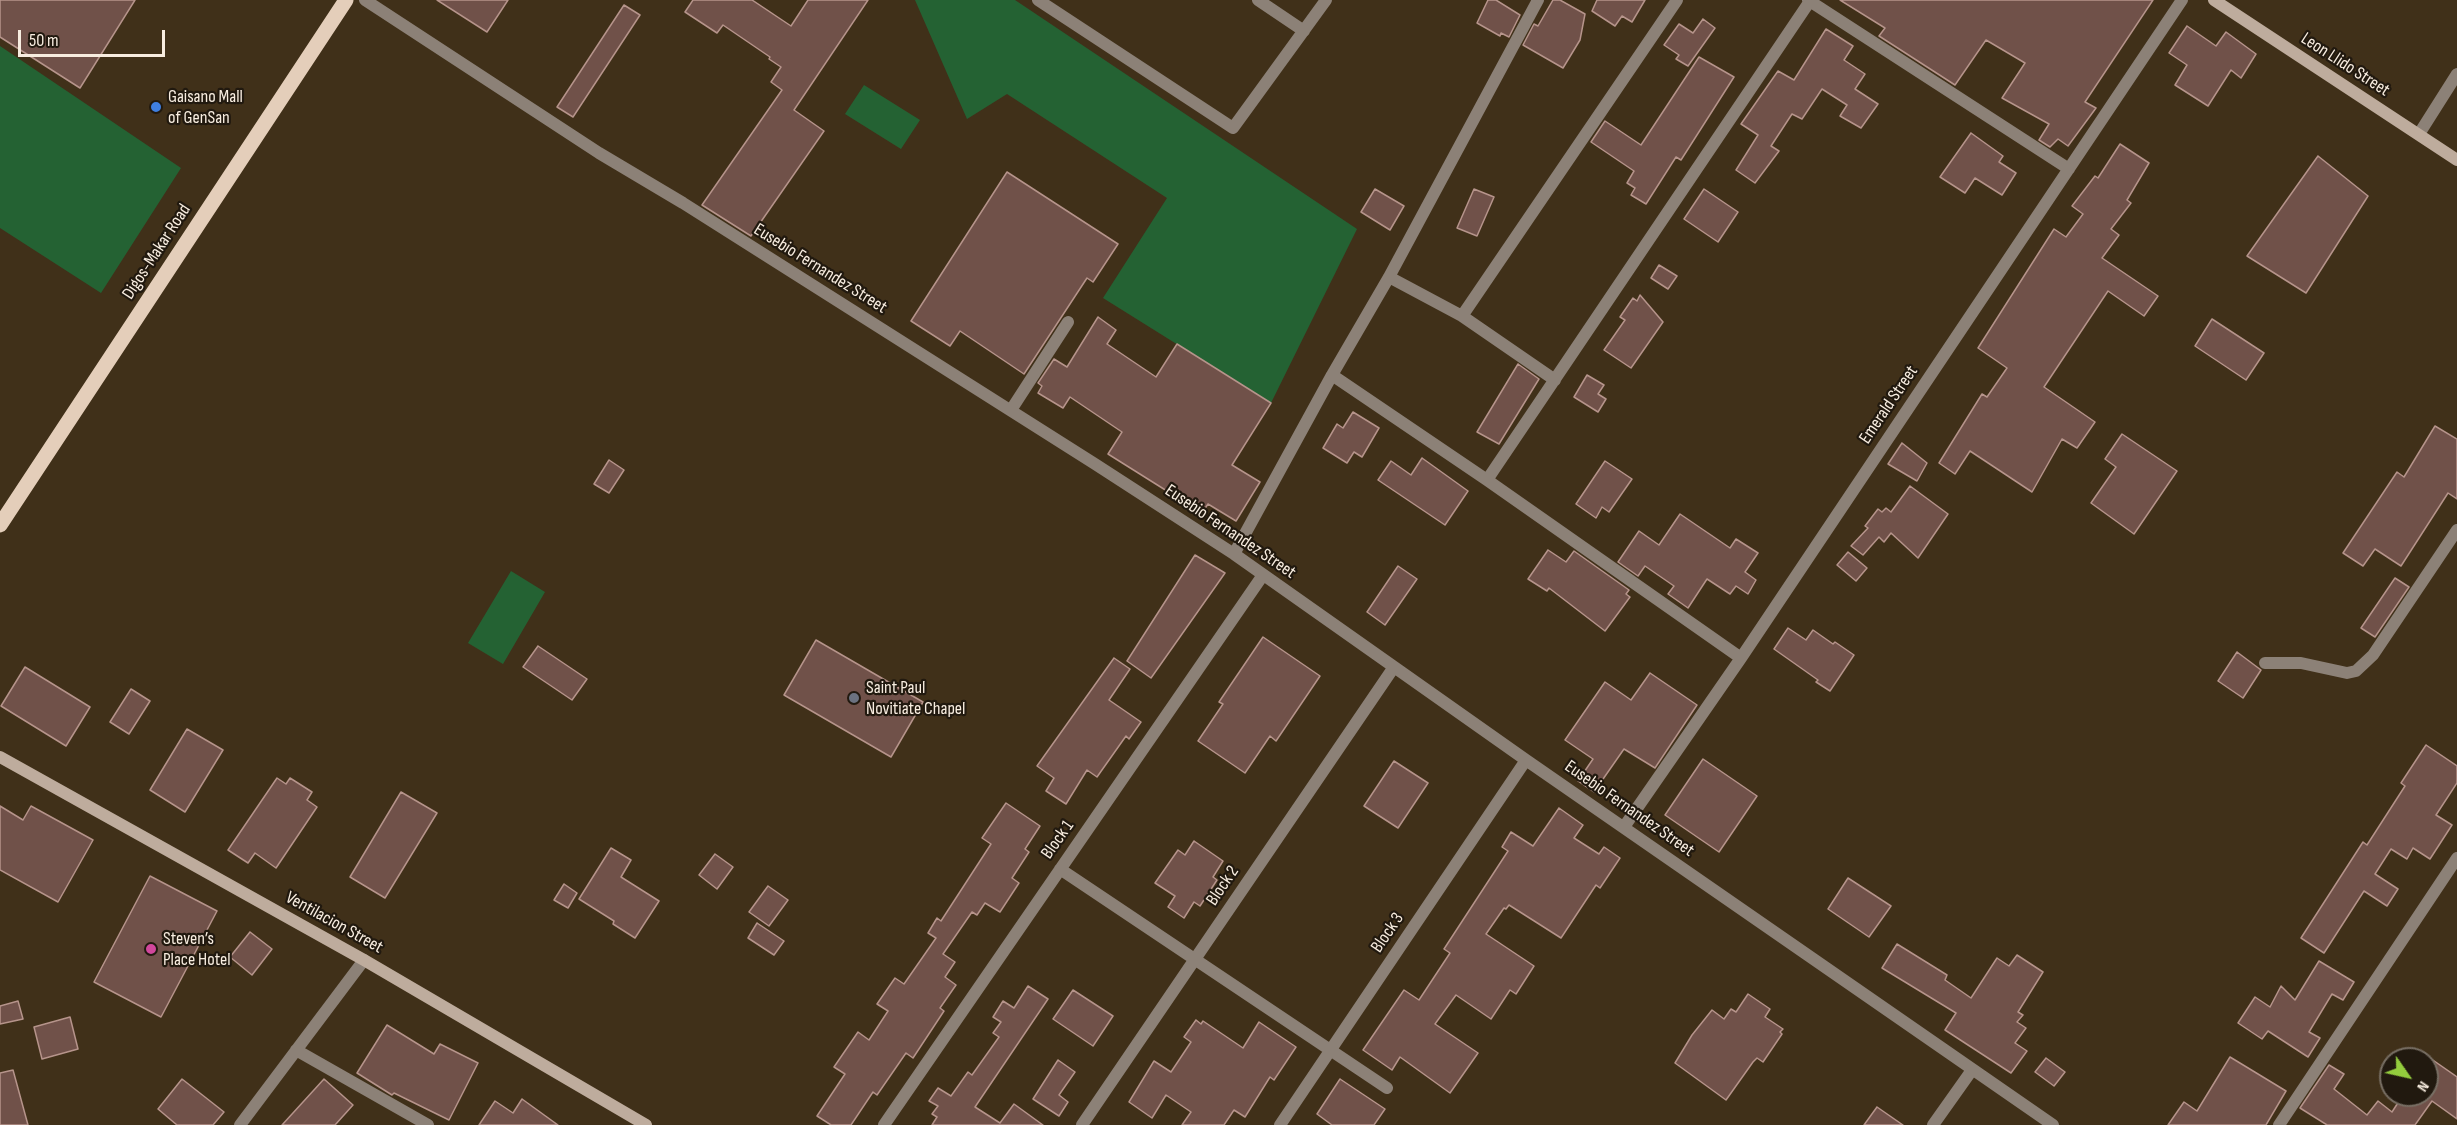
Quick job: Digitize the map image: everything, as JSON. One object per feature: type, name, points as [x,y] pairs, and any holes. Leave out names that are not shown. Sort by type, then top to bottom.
[{"type":"main road","name":"Digos-Makar Road","points":[[0,525],[346,0]]},
{"type":"street","name":"Eusebio Fernandez Street","points":[[364,0],[599,153],[683,202],[1234,554],[1526,760],[2053,1125]]},
{"type":"street","points":[[1038,0],[1233,128],[1326,0]]},
{"type":"street","points":[[1258,0],[1304,31]]},
{"type":"street","points":[[1234,554],[1332,375],[1389,277],[1538,0]]},
{"type":"street","points":[[1462,316],[1677,0]]},
{"type":"street","name":"Emerald Street","points":[[1624,827],[1741,658],[2182,0]]},
{"type":"street","name":"Leon Llido Street","points":[[2214,0],[2457,160]]},
{"type":"street","points":[[1487,480],[1809,1],[2069,169]]},
{"type":"street","points":[[2419,134],[2457,74]]},
{"type":"street","points":[[1389,277],[1462,316],[1555,380]]},
{"type":"street","points":[[1011,411],[1068,322]]},
{"type":"street","points":[[1332,375],[1487,480],[1741,658]]},
{"type":"street","points":[[2265,663],[2301,663],[2347,673],[2356,671],[2373,655],[2457,530]]},
{"type":"street","name":"Block 1","points":[[884,1125],[1263,575]]},
{"type":"street","name":"Block 2","points":[[1082,1125],[1394,667]]},
{"type":"street","name":"Ventilacion Street","points":[[0,757],[364,960],[646,1125]]},
{"type":"street","name":"Block 3","points":[[1280,1125],[1526,760]]},
{"type":"street","points":[[2279,1125],[2457,858]]},
{"type":"street","points":[[1060,869],[1387,1088]]},
{"type":"street","points":[[240,1125],[364,960]]},
{"type":"street","points":[[296,1050],[428,1125]]},
{"type":"street","points":[[1933,1125],[1972,1070]]},
{"type":"green space","points":[[915,0],[1015,0],[1357,229],[1271,403],[1103,298],[1167,198],[1007,94],[967,119]]},
{"type":"green space","points":[[0,46],[181,168],[101,293],[0,228]]},
{"type":"green space","points":[[864,85],[920,120],[901,149],[845,114]]},
{"type":"green space","points":[[511,571],[545,592],[503,664],[468,643]]},
{"type":"building","points":[[0,0],[135,0],[80,88],[0,37]]},
{"type":"building","points":[[437,0],[508,0],[487,32]]},
{"type":"building","points":[[693,0],[752,0],[791,26],[808,0],[868,0],[794,110],[824,131],[751,236],[702,205],[782,90],[771,82],[781,67],[723,25],[717,33],[685,12]]},
{"type":"building","points":[[1488,0],[1496,0],[1520,15],[1509,37],[1501,33],[1500,36],[1477,23]]},
{"type":"building","points":[[1553,0],[1560,0],[1585,14],[1580,40],[1563,68],[1523,45],[1534,24],[1538,26]]},
{"type":"building","points":[[1597,0],[1645,0],[1632,22],[1622,16],[1615,26],[1592,11]]},
{"type":"building","points":[[1840,0],[2153,0],[2085,102],[2096,108],[2068,146],[2058,139],[2050,147],[2039,140],[2049,124],[2002,98],[2025,63],[1986,40],[1955,85],[1879,36],[1885,28]]},
{"type":"building","points":[[624,5],[640,15],[573,117],[557,107]]},
{"type":"building","points":[[1703,19],[1715,28],[1688,66],[1676,59],[1679,55],[1664,45],[1679,24],[1693,33]]},
{"type":"building","points":[[2187,26],[2216,46],[2226,32],[2256,54],[2241,78],[2231,70],[2208,106],[2175,85],[2187,65],[2169,53]]},
{"type":"building","points":[[1826,29],[1853,46],[1844,60],[1865,74],[1855,89],[1878,104],[1861,128],[1840,116],[1847,105],[1822,89],[1802,119],[1792,114],[1771,146],[1779,151],[1755,183],[1736,170],[1758,135],[1741,124],[1778,71],[1794,80]]},
{"type":"building","points":[[1699,57],[1734,77],[1681,160],[1676,157],[1646,204],[1631,195],[1635,188],[1627,183],[1634,171],[1591,142],[1605,121],[1641,145]]},
{"type":"building","points":[[1971,133],[2003,156],[1999,162],[2016,173],[2002,195],[1975,178],[1965,193],[1940,177]]},
{"type":"building","points":[[2120,144],[2149,163],[2127,200],[2131,203],[2111,229],[2119,235],[2102,258],[2158,296],[2144,316],[2108,291],[2044,387],[2095,422],[2077,448],[2062,439],[2032,492],[1970,451],[1955,474],[1939,463],[1982,394],[1987,397],[2007,368],[1978,348],[2054,229],[2066,237],[2083,214],[2072,206],[2095,176],[2098,178]]},
{"type":"building","points":[[2318,156],[2368,196],[2306,293],[2247,256]]},
{"type":"building","points":[[1007,172],[1118,244],[1093,282],[1087,278],[1024,374],[960,331],[950,346],[911,321]]},
{"type":"building","points":[[1375,189],[1404,206],[1390,230],[1361,212]]},
{"type":"building","points":[[1474,189],[1494,197],[1477,236],[1457,228]]},
{"type":"building","points":[[1704,189],[1738,212],[1718,242],[1684,219]]},
{"type":"building","points":[[1659,265],[1677,276],[1668,289],[1651,278]]},
{"type":"building","points":[[1640,295],[1663,322],[1631,368],[1604,350],[1625,320],[1620,317],[1633,298],[1637,301]]},
{"type":"building","points":[[1098,317],[1116,330],[1107,344],[1156,377],[1177,344],[1271,403],[1232,465],[1260,482],[1236,521],[1208,504],[1202,513],[1108,454],[1122,432],[1070,397],[1063,408],[1038,393],[1042,386],[1038,383],[1054,359],[1067,367]]},
{"type":"building","points":[[2212,319],[2264,353],[2246,380],[2195,346]]},
{"type":"building","points":[[1518,364],[1539,379],[1499,444],[1477,432]]},
{"type":"building","points":[[1587,375],[1604,385],[1598,394],[1606,399],[1598,412],[1574,397]]},
{"type":"building","points":[[1353,412],[1379,428],[1362,457],[1354,452],[1347,463],[1323,448],[1337,424],[1343,428]]},
{"type":"building","points":[[2435,426],[2457,439],[2457,499],[2448,493],[2401,566],[2375,549],[2363,566],[2343,553],[2397,472],[2404,477]]},
{"type":"building","points":[[2122,434],[2177,471],[2134,534],[2091,503],[2116,467],[2105,459]]},
{"type":"building","points":[[1902,443],[1927,463],[1917,481],[1888,464]]},
{"type":"building","points":[[1422,458],[1468,491],[1445,525],[1378,480],[1391,461],[1411,475]]},
{"type":"building","points":[[609,460],[624,470],[609,493],[594,484]]},
{"type":"building","points":[[1605,461],[1632,479],[1609,512],[1602,507],[1596,518],[1576,504]]},
{"type":"building","points":[[1910,486],[1948,514],[1918,558],[1891,533],[1884,542],[1879,537],[1863,555],[1851,546],[1868,528],[1865,526],[1878,509],[1882,512],[1886,508],[1891,512]]},
{"type":"building","points":[[1680,514],[1730,548],[1736,539],[1758,553],[1745,572],[1756,580],[1748,594],[1736,586],[1730,594],[1707,579],[1688,608],[1668,594],[1674,586],[1645,566],[1638,576],[1618,562],[1639,531],[1659,545]]},
{"type":"building","points":[[1548,550],[1566,562],[1574,551],[1629,590],[1626,594],[1630,597],[1605,631],[1549,588],[1547,591],[1528,579]]},
{"type":"building","points":[[1848,552],[1867,568],[1856,581],[1837,565]]},
{"type":"building","points":[[1195,555],[1225,573],[1151,678],[1127,661]]},
{"type":"building","points":[[1398,566],[1417,579],[1385,625],[1367,612]]},
{"type":"building","points":[[2395,578],[2409,587],[2375,637],[2361,628]]},
{"type":"building","points":[[1788,628],[1806,640],[1813,630],[1854,655],[1830,691],[1774,649]]},
{"type":"building","points":[[1263,637],[1320,676],[1276,741],[1270,736],[1245,773],[1198,741],[1223,704],[1219,702]]},
{"type":"building","name":"Saint Paul Novitiate Chapel","points":[[816,640],[923,702],[891,757],[784,695]]},
{"type":"building","points":[[538,646],[587,679],[572,700],[523,667]]},
{"type":"building","points":[[2237,652],[2261,670],[2243,698],[2218,681]]},
{"type":"building","points":[[1114,658],[1130,669],[1109,700],[1141,722],[1129,739],[1126,736],[1097,777],[1087,770],[1066,804],[1046,791],[1054,778],[1037,766]]},
{"type":"building","points":[[25,667],[90,707],[66,746],[1,706]]},
{"type":"building","points":[[1650,673],[1697,705],[1655,768],[1624,749],[1594,792],[1578,781],[1593,759],[1565,740],[1605,682],[1631,700]]},
{"type":"building","points":[[131,689],[150,701],[129,734],[110,722]]},
{"type":"building","points":[[187,729],[223,750],[185,812],[150,790]]},
{"type":"building","points":[[2426,745],[2457,766],[2457,783],[2436,815],[2452,825],[2430,859],[2413,848],[2407,859],[2391,849],[2375,874],[2398,889],[2387,906],[2364,891],[2324,953],[2301,938],[2363,842],[2367,845],[2405,786],[2401,783]]},
{"type":"building","points":[[1703,759],[1757,796],[1719,852],[1665,815]]},
{"type":"building","points":[[1394,761],[1428,783],[1398,828],[1364,806]]},
{"type":"building","points":[[277,778],[286,784],[290,778],[312,792],[307,800],[317,807],[276,868],[255,853],[248,863],[228,850]]},
{"type":"building","points":[[401,792],[437,813],[385,898],[350,877]]},
{"type":"building","points":[[1006,803],[1040,826],[1025,849],[1029,852],[1012,878],[1019,883],[1000,912],[985,903],[977,915],[972,912],[943,954],[955,962],[945,977],[956,985],[940,1008],[944,1011],[913,1058],[906,1053],[877,1095],[873,1092],[851,1125],[831,1125],[817,1116],[845,1074],[834,1067],[858,1032],[869,1040],[888,1011],[877,1004],[895,978],[904,984],[936,938],[928,933],[937,918],[941,921],[991,844],[982,838]]},
{"type":"building","points":[[0,806],[23,820],[31,806],[93,840],[58,902],[0,870]]},
{"type":"building","points":[[1559,808],[1583,825],[1574,838],[1599,854],[1604,847],[1620,858],[1600,888],[1596,885],[1561,938],[1509,905],[1506,909],[1504,908],[1486,934],[1534,966],[1516,994],[1510,990],[1491,1019],[1456,995],[1435,1024],[1478,1053],[1450,1093],[1400,1057],[1392,1070],[1363,1050],[1404,990],[1419,1000],[1450,953],[1444,949],[1508,851],[1502,847],[1511,832],[1533,846]]},
{"type":"building","points":[[1194,841],[1223,861],[1213,877],[1217,880],[1200,906],[1194,902],[1184,918],[1168,907],[1175,896],[1155,883],[1178,850],[1185,855]]},
{"type":"building","points":[[611,848],[631,860],[621,877],[659,901],[635,938],[613,924],[614,921],[579,899]]},
{"type":"building","points":[[715,854],[733,867],[717,889],[699,875]]},
{"type":"building","points":[[150,876],[217,911],[161,1017],[94,982]]},
{"type":"building","points":[[1848,878],[1891,906],[1869,937],[1828,909]]},
{"type":"building","points":[[564,884],[577,893],[568,908],[554,900]]},
{"type":"building","points":[[768,886],[788,900],[769,926],[749,912]]},
{"type":"building","points":[[757,923],[784,941],[774,955],[748,938]]},
{"type":"building","points":[[250,932],[272,949],[252,975],[230,957]]},
{"type":"building","points":[[1897,944],[1947,975],[1945,980],[1971,998],[1997,958],[2009,966],[2017,955],[2043,972],[2018,1012],[2023,1015],[2017,1022],[2026,1028],[2015,1043],[2027,1051],[2011,1073],[1945,1030],[1956,1013],[1882,968]]},
{"type":"building","points":[[2319,961],[2354,982],[2343,1000],[2332,994],[2309,1032],[2320,1038],[2308,1057],[2268,1031],[2262,1039],[2238,1023],[2255,997],[2270,1007],[2281,986],[2295,1000]]},
{"type":"building","points":[[1028,986],[1048,999],[975,1107],[1000,1123],[1014,1104],[1043,1125],[932,1125],[937,1117],[932,1114],[938,1106],[929,1101],[938,1088],[951,1096],[968,1072],[972,1075],[999,1037],[993,1033],[1001,1022],[993,1017],[1003,1001],[1014,1008]]},
{"type":"building","points":[[1073,990],[1113,1016],[1093,1046],[1053,1019]]},
{"type":"building","points":[[1748,994],[1770,1009],[1765,1017],[1783,1029],[1780,1032],[1782,1034],[1763,1062],[1757,1058],[1753,1062],[1726,1100],[1675,1063],[1692,1035],[1712,1010],[1724,1019],[1731,1009],[1736,1012]]},
{"type":"building","points":[[18,1001],[23,1019],[0,1024],[0,1006]]},
{"type":"building","points":[[70,1017],[78,1049],[42,1059],[34,1027]]},
{"type":"building","points":[[1196,1020],[1201,1024],[1203,1021],[1243,1048],[1259,1022],[1296,1047],[1274,1080],[1270,1077],[1245,1117],[1234,1110],[1224,1125],[1182,1125],[1191,1112],[1166,1095],[1152,1118],[1129,1102],[1154,1061],[1171,1072],[1191,1042],[1184,1037]]},
{"type":"building","points":[[387,1025],[434,1054],[440,1044],[478,1063],[449,1120],[394,1093],[392,1095],[357,1073]]},
{"type":"building","points":[[2230,1057],[2286,1091],[2266,1125],[2168,1125],[2184,1102],[2197,1111]]},
{"type":"building","points":[[2046,1058],[2065,1072],[2054,1086],[2035,1072]]},
{"type":"building","points":[[1058,1060],[1075,1072],[1059,1095],[1068,1102],[1059,1116],[1033,1099]]},
{"type":"building","points":[[2439,1064],[2457,1077],[2457,1119],[2439,1106]]},
{"type":"building","points":[[2329,1065],[2344,1074],[2334,1089],[2367,1115],[2378,1101],[2379,1107],[2386,1107],[2392,1112],[2395,1107],[2428,1107],[2415,1125],[2327,1125],[2300,1108]]},
{"type":"building","points":[[13,1070],[28,1125],[0,1125],[0,1073]]},
{"type":"building","points":[[182,1079],[224,1112],[213,1125],[177,1125],[158,1109]]},
{"type":"building","points":[[324,1079],[353,1105],[335,1125],[282,1125]]},
{"type":"building","points":[[1340,1079],[1385,1109],[1374,1125],[1332,1125],[1317,1114]]},
{"type":"building","points":[[522,1099],[558,1125],[479,1125],[495,1101],[513,1113]]},
{"type":"building","points":[[1877,1107],[1903,1125],[1864,1125]]},
{"type":"place","name":"Gaisano Mall of GenSan","points":[[156,107]]},
{"type":"place","name":"Saint Paul Novitiate Chapel","points":[[854,698]]},
{"type":"place","name":"Steven’s Place Hotel","points":[[151,949]]}]
